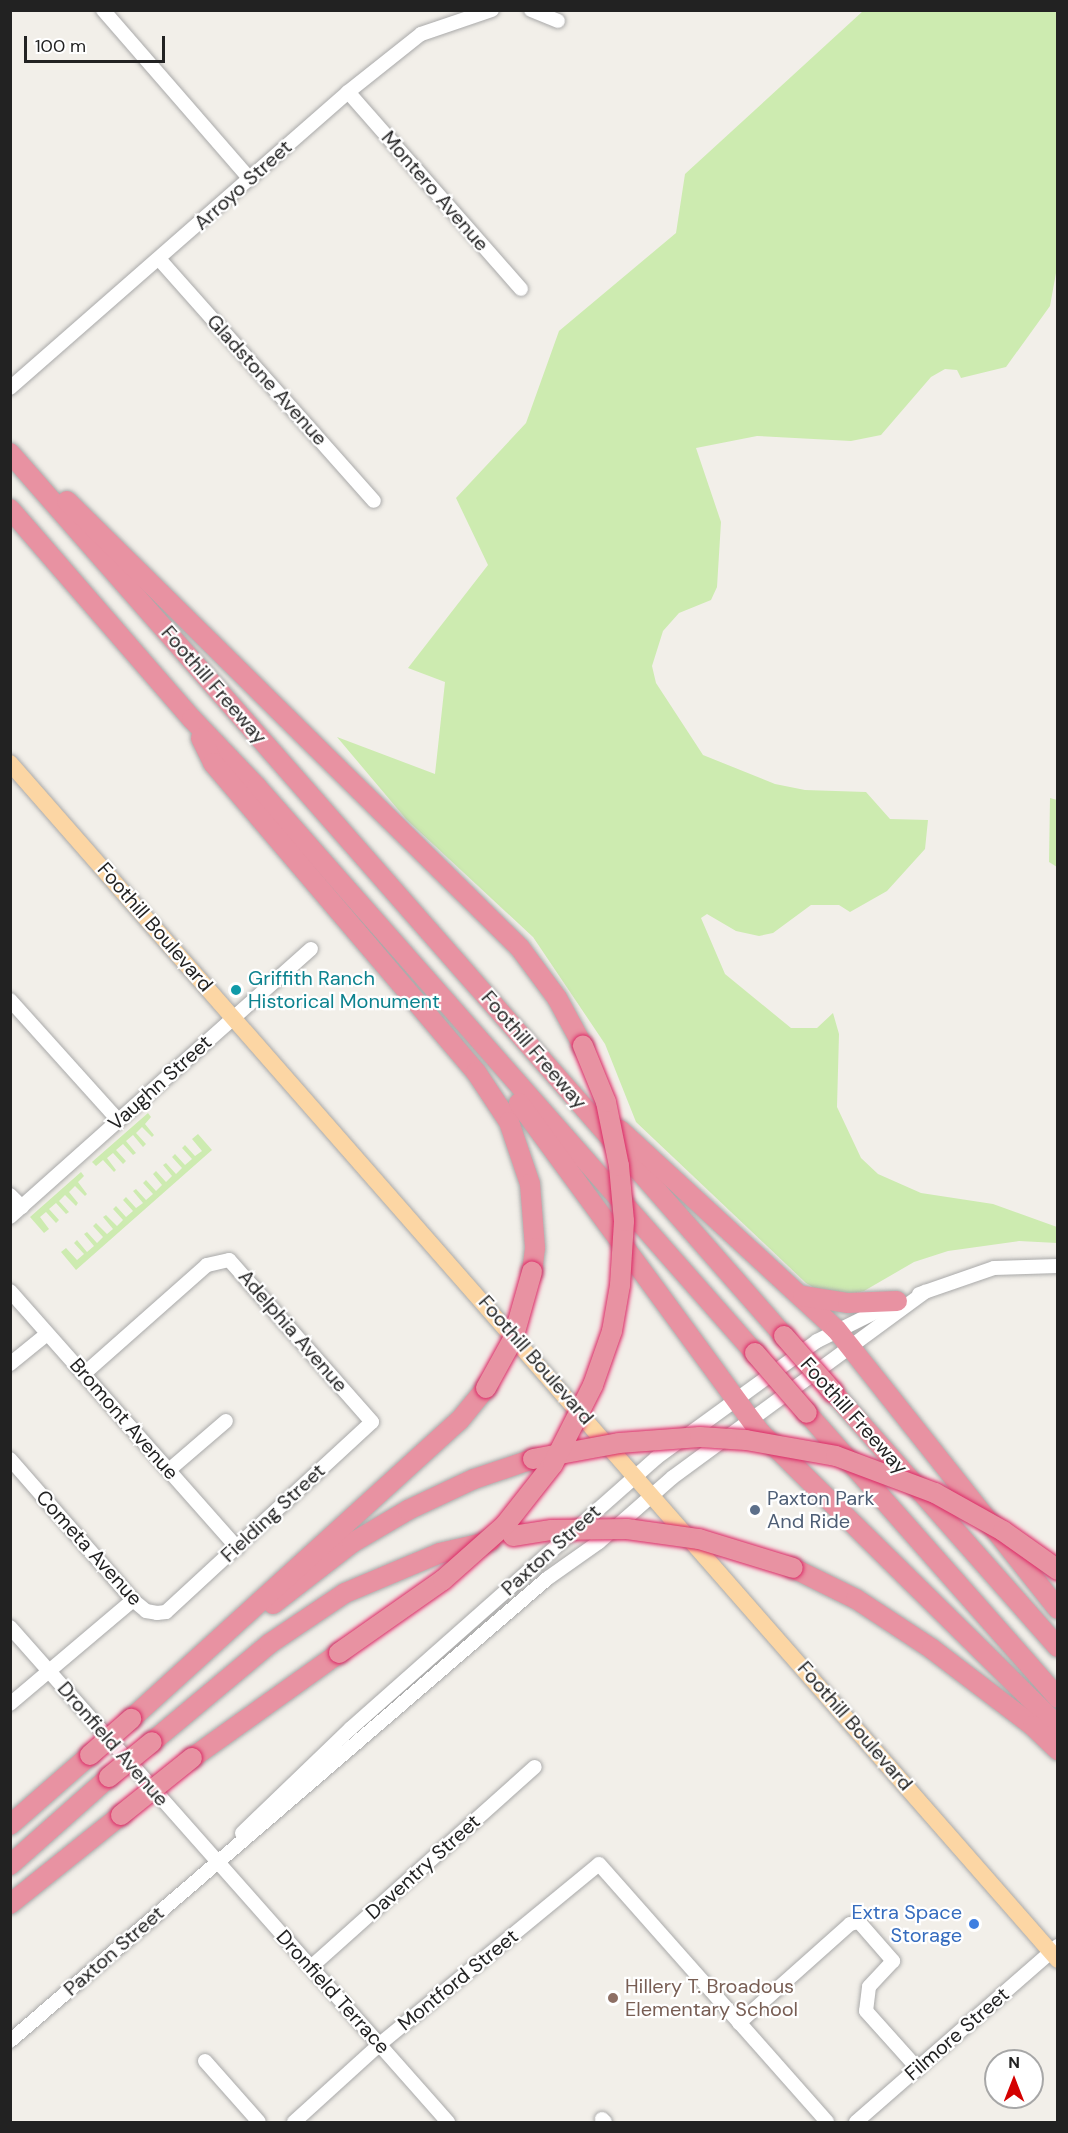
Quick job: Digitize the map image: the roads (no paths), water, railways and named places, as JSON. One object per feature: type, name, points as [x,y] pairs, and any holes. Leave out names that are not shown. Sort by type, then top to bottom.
[{"type":"highway","name":"Foothill Freeway","points":[[10,451],[1058,1647]]},
{"type":"highway","points":[[10,451],[79,512],[520,948],[557,998],[583,1046],[606,1102],[619,1166],[624,1221],[620,1285],[612,1330],[593,1385],[553,1464],[504,1525],[443,1580],[192,1758],[10,1904]]},
{"type":"highway","name":"Foothill Freeway","points":[[10,509],[192,719],[257,787],[1058,1698]]},
{"type":"highway","points":[[10,1825],[131,1719],[459,1421],[486,1388],[513,1339],[532,1272],[535,1248],[531,1184],[509,1122],[476,1072],[213,763],[192,719]]},
{"type":"highway","points":[[494,1005],[532,1034],[676,1185],[803,1296],[836,1329],[1058,1609]]},
{"type":"highway","points":[[466,1026],[613,1236],[751,1420],[834,1509],[1058,1726]]},
{"type":"highway","points":[[803,1296],[848,1303],[897,1301]]},
{"type":"highway","points":[[131,1719],[352,1543],[418,1505],[474,1479],[533,1459],[619,1443],[700,1437],[768,1443],[836,1456],[935,1493],[1003,1532],[1058,1570]]},
{"type":"highway","points":[[10,1865],[109,1777],[269,1644],[345,1593],[440,1552],[513,1536],[562,1529],[627,1529],[699,1539],[793,1568],[856,1599],[932,1649],[1033,1726],[1058,1750]]},
{"type":"main road","name":"Foothill Boulevard","points":[[10,763],[1055,1953]]},
{"type":"street","points":[[102,10],[250,179]]},
{"type":"street","name":"Arroyo Street","points":[[10,388],[160,260],[348,92],[421,34],[492,10]]},
{"type":"street","points":[[531,10],[558,21]]},
{"type":"street","name":"Montero Avenue","points":[[348,92],[521,289]]},
{"type":"street","name":"Gladstone Avenue","points":[[160,260],[374,501]]},
{"type":"street","name":"Vaughn Street","points":[[10,1217],[311,949]]},
{"type":"street","points":[[10,1000],[117,1120]]},
{"type":"street","points":[[10,1195],[22,1207]]},
{"type":"street","name":"Adelphia Avenue","points":[[86,1373],[207,1265],[221,1260],[234,1264],[372,1422]]},
{"type":"street","name":"Paxton Street","points":[[217,1861],[271,1802],[343,1735],[636,1474],[735,1400],[836,1329],[897,1301],[994,1268],[1058,1266]]},
{"type":"street","name":"Bromont Avenue","points":[[10,1291],[47,1334],[86,1373],[237,1548]]},
{"type":"street","name":"Paxton Street","points":[[10,2041],[217,1861],[280,1812],[384,1717],[653,1494],[925,1292]]},
{"type":"street","points":[[10,1364],[47,1334]]},
{"type":"street","points":[[169,1470],[226,1421]]},
{"type":"street","name":"Fielding Street","points":[[174,1604],[372,1422]]},
{"type":"street","name":"Cometa Avenue","points":[[10,1459],[133,1600],[146,1611],[157,1613],[174,1604]]},
{"type":"street","points":[[10,1704],[133,1600]]},
{"type":"street","name":"Dronfield Avenue","points":[[10,1627],[217,1861]]},
{"type":"street","name":"Daventry Street","points":[[311,1967],[535,1767]]},
{"type":"street","name":"Dronfield Terrace","points":[[217,1861],[448,2122]]},
{"type":"street","name":"Montford Street","points":[[294,2122],[380,2044],[598,1864],[739,2023]]},
{"type":"street","points":[[827,2122],[739,2023],[850,1924],[859,1922],[893,1961],[868,1987],[866,2011],[918,2069]]},
{"type":"street","name":"Filmore Street","points":[[856,2122],[1055,1953]]},
{"type":"street","points":[[205,2061],[259,2122]]},
{"type":"place","name":"Griffith Ranch Historical Monument","points":[[236,990]]},
{"type":"place","name":"Paxton Park And Ride","points":[[755,1510]]},
{"type":"place","name":"Extra Space Storage","points":[[974,1924]]},
{"type":"place","name":"Hillery T. Broadous Elementary School","points":[[613,1998]]}]
